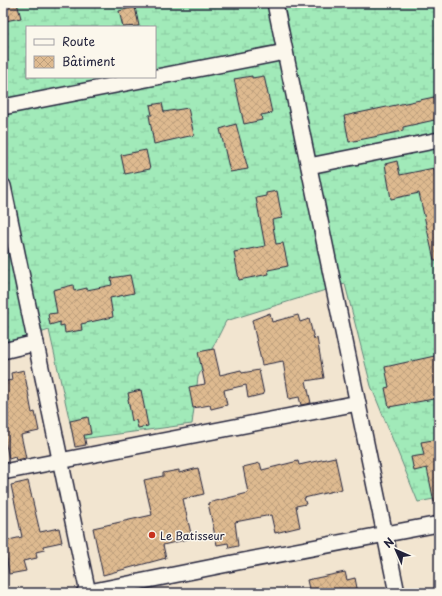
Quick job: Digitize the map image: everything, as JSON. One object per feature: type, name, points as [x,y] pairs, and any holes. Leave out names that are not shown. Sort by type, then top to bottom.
[{"type":"street","points":[[275,3],[397,593]]},
{"type":"street","points":[[156,77],[285,52]]},
{"type":"street","points":[[3,107],[152,78]]},
{"type":"street","points":[[309,166],[439,140]]},
{"type":"street","points":[[3,186],[7,227],[36,343],[87,593],[241,561],[439,524]]},
{"type":"street","points":[[3,350],[36,343]]},
{"type":"street","points":[[3,472],[61,462],[358,403]]},
{"type":"green space","points":[[3,3],[439,3],[439,498],[418,502],[371,386],[345,284],[226,321],[198,377],[192,424],[74,440],[49,330],[3,346]]},
{"type":"building","points":[[3,3],[17,3],[21,18],[5,21]]},
{"type":"building","points":[[135,7],[139,26],[123,26],[119,11]]},
{"type":"building","points":[[252,76],[252,78],[264,76],[272,113],[261,115],[262,120],[244,124],[234,79]]},
{"type":"building","points":[[439,96],[439,119],[403,127],[403,131],[349,142],[344,116]]},
{"type":"building","points":[[162,103],[164,112],[188,108],[194,135],[154,144],[149,115],[152,115],[150,105]]},
{"type":"building","points":[[236,124],[248,169],[230,172],[220,129]]},
{"type":"building","points":[[146,150],[150,169],[125,174],[121,155]]},
{"type":"building","points":[[397,161],[400,175],[434,168],[439,197],[439,260],[434,260],[419,193],[391,199],[385,164]]},
{"type":"building","points":[[277,191],[282,218],[272,220],[276,244],[283,243],[288,266],[268,270],[269,274],[239,280],[234,252],[265,246],[256,198],[266,196],[266,193]]},
{"type":"building","points":[[130,275],[134,293],[110,298],[113,317],[81,324],[82,330],[65,333],[64,325],[60,326],[60,322],[50,325],[48,314],[57,313],[53,290],[73,285],[74,291],[87,288],[87,290],[112,285],[111,278]]},
{"type":"building","points":[[270,313],[272,322],[298,315],[300,322],[309,319],[314,339],[317,338],[324,378],[306,381],[311,403],[301,405],[299,397],[289,399],[283,361],[262,365],[252,320]]},
{"type":"building","points":[[214,349],[220,375],[241,370],[242,373],[259,370],[264,394],[248,398],[246,385],[224,390],[227,405],[211,409],[210,405],[193,408],[189,387],[205,384],[198,352]]},
{"type":"building","points":[[439,355],[439,398],[389,407],[385,388],[389,387],[385,367]]},
{"type":"building","points":[[24,370],[32,413],[35,412],[39,431],[21,435],[26,458],[16,460],[15,457],[9,459],[3,431],[3,382],[12,380],[11,373]]},
{"type":"building","points":[[141,390],[148,426],[138,428],[136,420],[132,421],[128,393]]},
{"type":"building","points":[[88,417],[91,434],[84,435],[86,445],[75,447],[70,421]]},
{"type":"building","points":[[439,439],[439,501],[434,502],[427,468],[414,471],[411,457],[424,455],[421,442]]},
{"type":"building","points":[[335,457],[342,489],[304,498],[306,504],[296,506],[300,527],[275,533],[271,515],[235,522],[238,546],[229,548],[228,543],[217,545],[208,503],[248,493],[243,467],[260,463],[262,470],[298,461],[299,465]]},
{"type":"building","points":[[198,468],[204,494],[183,499],[192,538],[163,545],[166,558],[103,575],[93,528],[152,515],[144,480],[163,476],[163,473],[179,470],[179,473]]},
{"type":"building","points":[[28,481],[40,532],[59,528],[62,542],[43,546],[44,550],[36,552],[37,558],[23,561],[26,571],[9,574],[4,541],[22,537],[11,485]]},
{"type":"building","points":[[345,572],[347,580],[355,578],[358,593],[310,593],[307,580]]},
{"type":"place","name":"Le Batisseur","points":[[152,535]]}]
